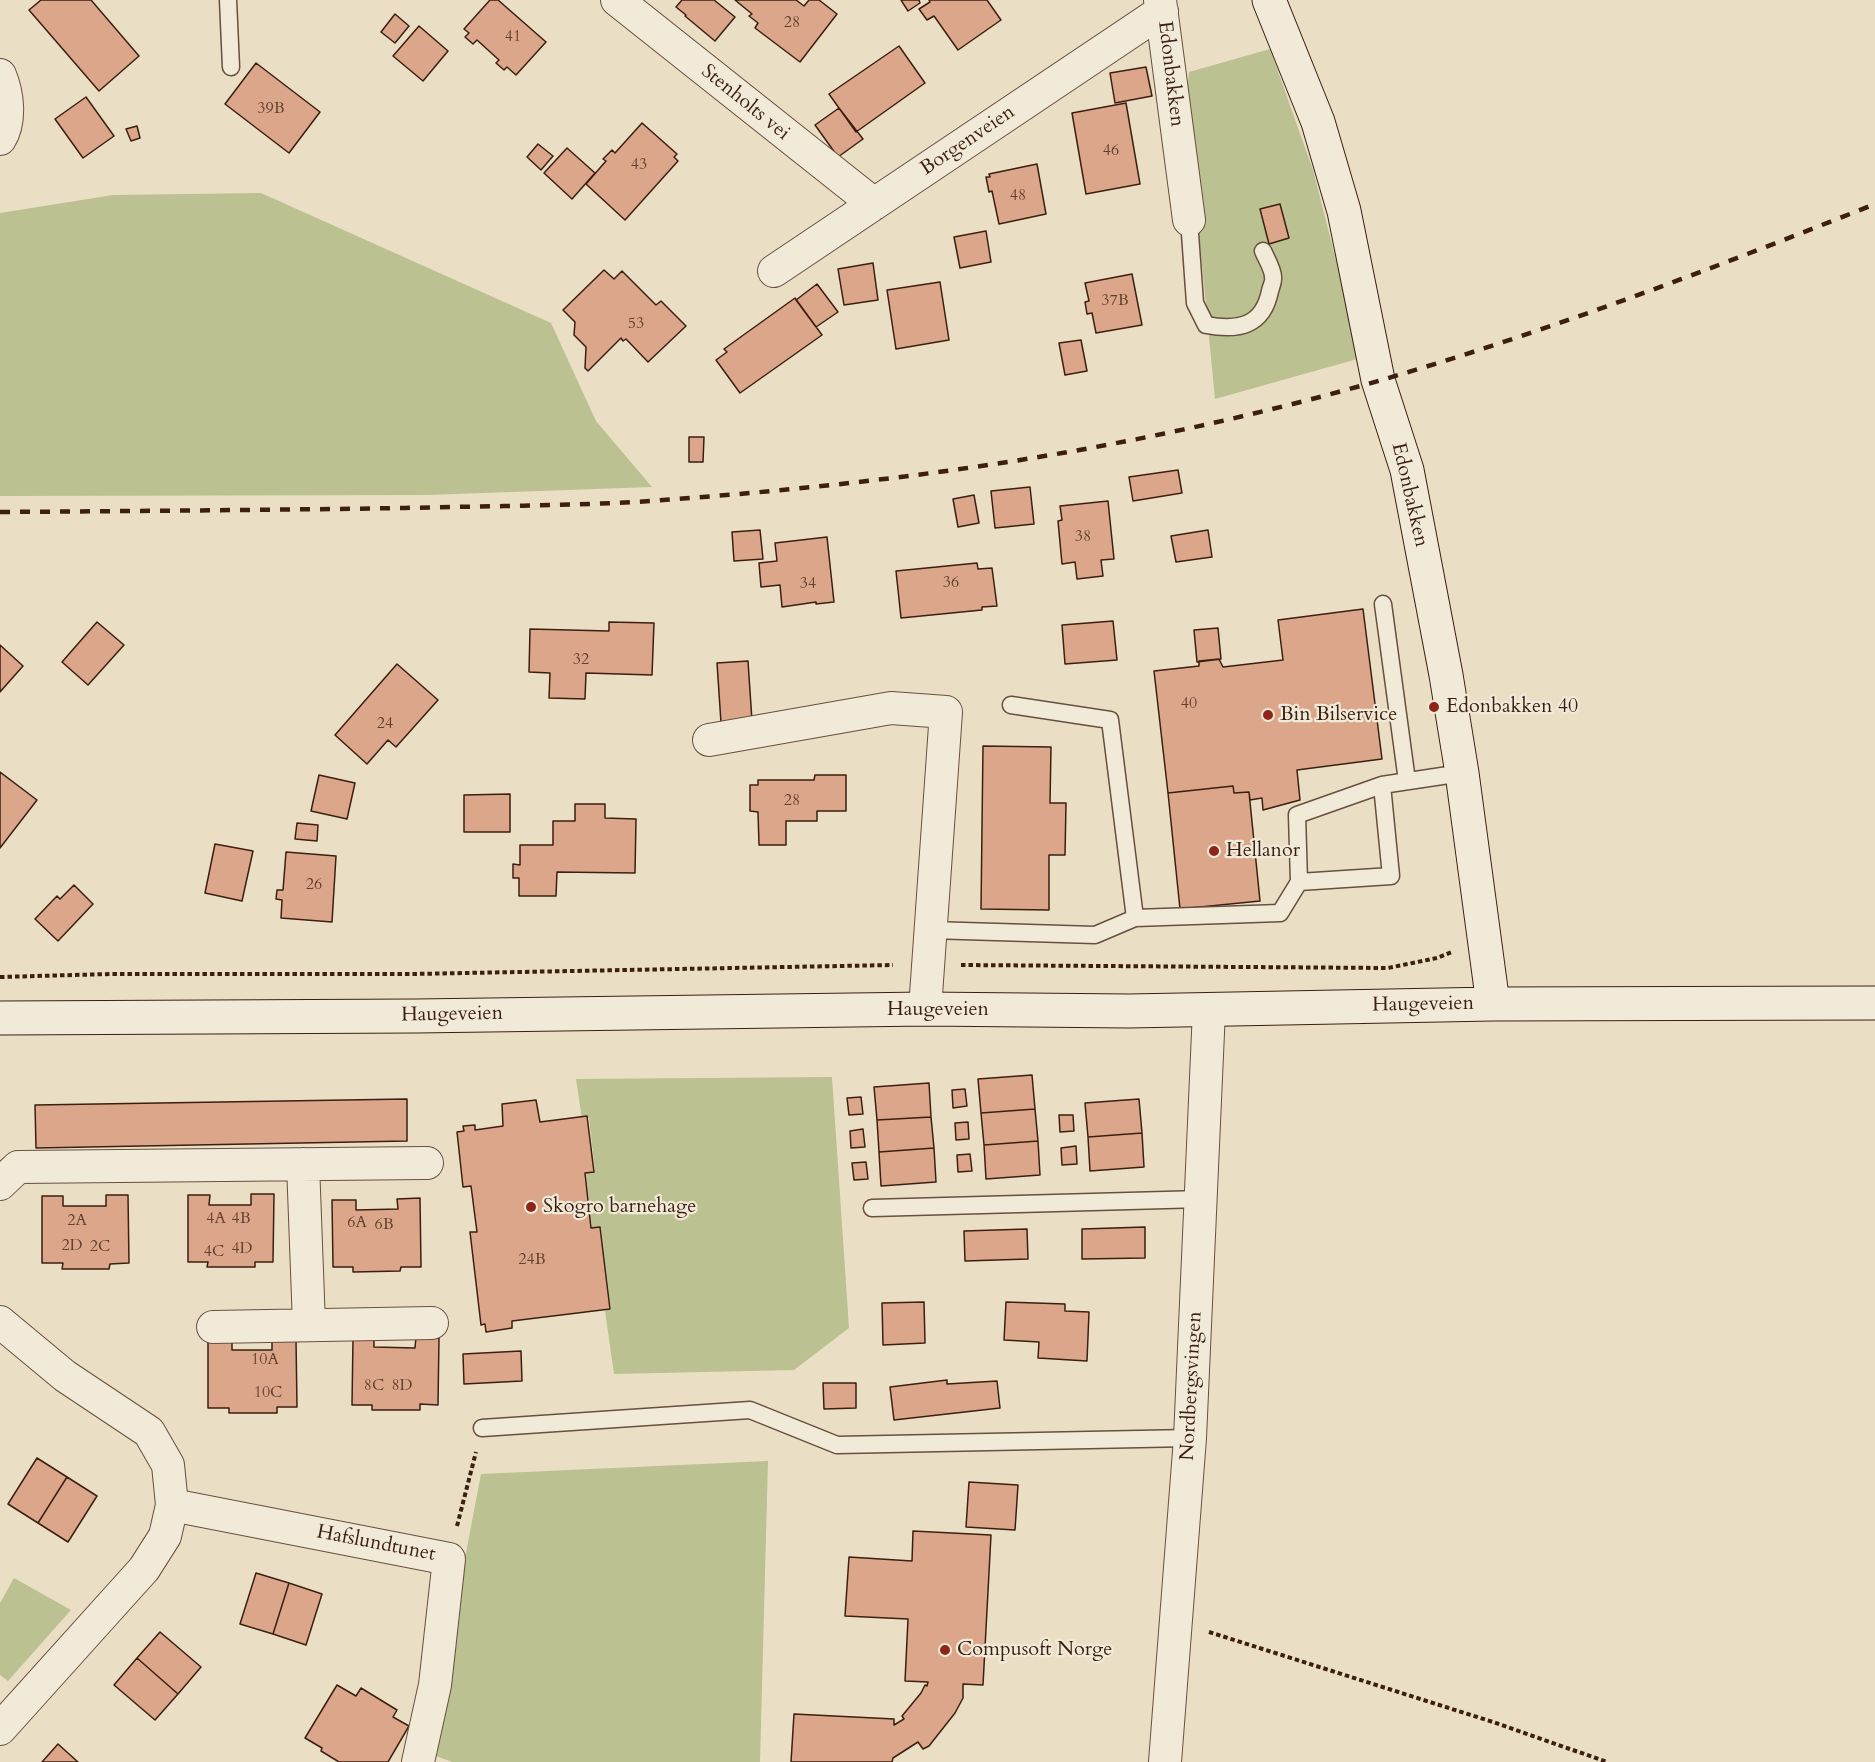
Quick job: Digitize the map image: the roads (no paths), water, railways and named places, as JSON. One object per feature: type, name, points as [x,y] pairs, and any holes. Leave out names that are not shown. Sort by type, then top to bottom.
[{"type":"main road","name":"Edonbakken","points":[[1269,0],[1318,122],[1344,211],[1378,380],[1407,470],[1462,773],[1493,1004]]},
{"type":"main road","name":"Haugeveien","points":[[0,1017],[405,1016],[925,1009],[1209,1010],[1493,1004],[1875,1003]]},
{"type":"street","name":"Stenholts vei","points":[[617,0],[874,204]]},
{"type":"street","name":"Borgenveien","points":[[774,271],[1161,5]]},
{"type":"street","name":"Edonbakken","points":[[1161,5],[1189,220]]},
{"type":"street","points":[[0,75],[4,85],[7,116],[0,139]]},
{"type":"street","points":[[709,740],[891,708],[946,712],[925,1009]]},
{"type":"street","name":"Nordbergsvingen","points":[[1165,1762],[1190,1438],[1209,1010]]},
{"type":"street","points":[[0,1184],[18,1167],[427,1163]]},
{"type":"street","points":[[303,1164],[309,1325]]},
{"type":"street","points":[[0,1322],[65,1376],[149,1432],[168,1465],[172,1505],[165,1536],[144,1569],[0,1729]]},
{"type":"street","points":[[213,1327],[432,1323]]},
{"type":"street","name":"Hafslundtunet","points":[[172,1505],[449,1558],[435,1685],[418,1762]]},
{"type":"lane","points":[[228,0],[231,67]]},
{"type":"lane","points":[[1189,220],[1195,303],[1206,325],[1221,328],[1240,327],[1260,317],[1268,301],[1273,277],[1263,251]]},
{"type":"lane","points":[[1383,604],[1407,781]]},
{"type":"lane","points":[[1011,705],[1110,720],[1135,918]]},
{"type":"lane","points":[[930,930],[1095,935],[1135,918],[1280,913],[1299,882],[1297,815],[1382,785],[1462,773]]},
{"type":"lane","points":[[1299,882],[1391,876],[1382,785]]},
{"type":"lane","points":[[872,1208],[1202,1199]]},
{"type":"lane","points":[[482,1428],[750,1410],[837,1445],[1190,1438]]},
{"type":"railway","points":[[0,512],[405,508],[636,502],[852,483],[1032,458],[1134,440],[1235,418],[1385,379],[1509,340],[1632,297],[1875,204]]},
{"type":"place","name":"Edonbakken 40","points":[[1434,707]]},
{"type":"place","name":"Bin Bilservice","points":[[1268,715]]},
{"type":"place","name":"Hellanor","points":[[1214,851]]},
{"type":"place","name":"Skogro barnehage","points":[[531,1207]]},
{"type":"place","name":"Compusoft Norge","points":[[945,1650]]}]
